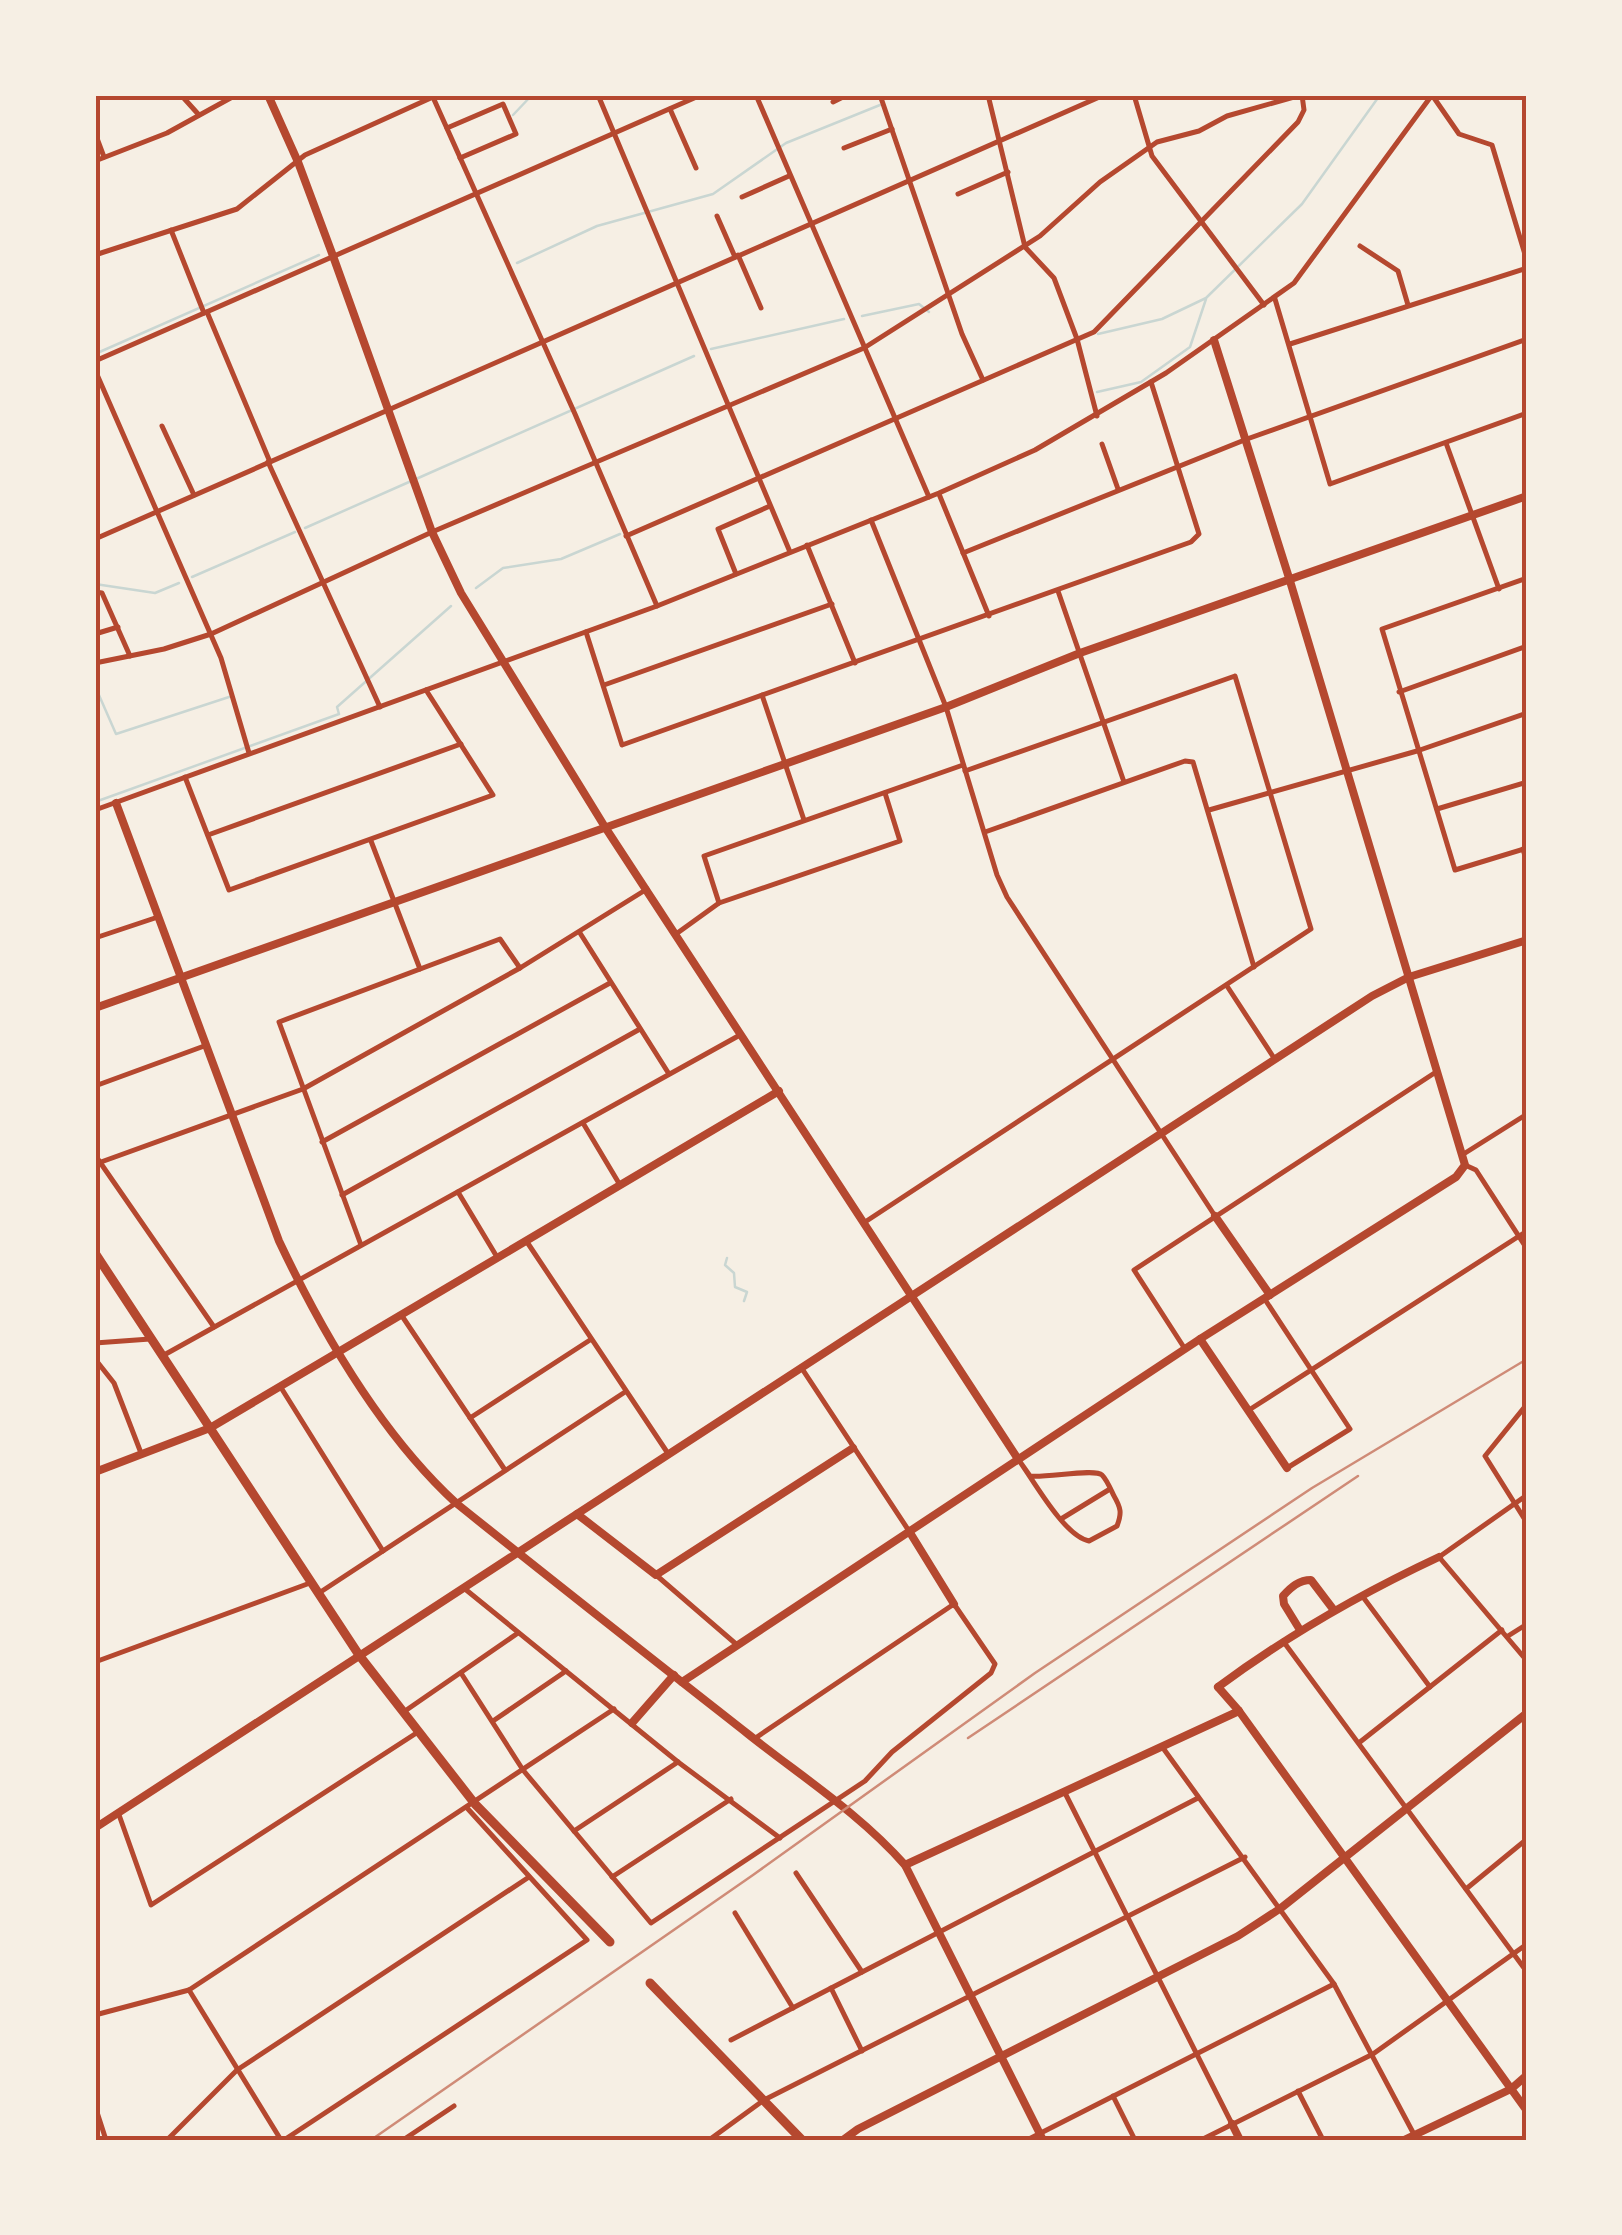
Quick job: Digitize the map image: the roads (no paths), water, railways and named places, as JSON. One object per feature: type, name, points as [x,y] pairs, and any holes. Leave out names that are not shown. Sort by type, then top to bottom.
[{"type":"main road","points":[[95,1252],[358,1655],[471,1807],[610,1942]]},
{"type":"main road","points":[[650,1984],[802,2140]]},
{"type":"street","points":[[181,95],[199,115]]},
{"type":"street","points":[[95,161],[167,133],[236,95]]},
{"type":"street","points":[[268,95],[298,162],[432,532],[458,588],[502,664],[862,1224],[910,1297],[1018,1459],[1030,1476],[1049,1478],[1092,1471],[1101,1474],[1122,1514],[1117,1526],[1089,1542],[1078,1539],[1061,1519],[1018,1459]]},
{"type":"street","points":[[598,95],[674,284],[790,552]]},
{"type":"street","points":[[95,360],[701,95]]},
{"type":"street","points":[[756,95],[929,497]]},
{"type":"street","points":[[833,102],[847,95]]},
{"type":"street","points":[[880,95],[962,334],[983,380]]},
{"type":"street","points":[[988,95],[1025,247],[1054,278],[1077,339],[1096,416]]},
{"type":"street","points":[[95,539],[1104,95]]},
{"type":"street","points":[[1134,95],[1149,148],[1264,305]]},
{"type":"street","points":[[95,663],[211,634],[432,532],[864,348],[1025,247],[1100,182],[1157,142],[1199,131],[1227,116],[1302,95],[1304,110],[1298,122],[1094,332],[626,536]]},
{"type":"street","points":[[95,810],[656,606],[939,493],[1035,450],[1151,382],[1294,283],[1432,95],[1460,134],[1492,144],[1527,265],[1290,344]]},
{"type":"street","points":[[95,255],[237,209],[305,155],[432,96],[575,414],[656,606]]},
{"type":"street","points":[[447,128],[503,104],[516,134],[460,158]]},
{"type":"street","points":[[670,108],[696,168]]},
{"type":"street","points":[[844,148],[892,129]]},
{"type":"street","points":[[95,134],[104,157]]},
{"type":"street","points":[[958,194],[1008,172]]},
{"type":"street","points":[[742,197],[790,176]]},
{"type":"street","points":[[716,216],[762,308]]},
{"type":"street","points":[[172,230],[269,462],[380,707]]},
{"type":"street","points":[[1360,246],[1398,271],[1408,306]]},
{"type":"street","points":[[1275,298],[1330,484],[1527,412]]},
{"type":"street","points":[[963,553],[1247,439],[1527,339]]},
{"type":"street","points":[[1214,340],[1463,1160],[1476,1170],[1527,1249]]},
{"type":"street","points":[[95,370],[221,658],[249,754]]},
{"type":"street","points":[[586,632],[622,745],[1191,542],[1199,534],[1151,382]]},
{"type":"street","points":[[162,426],[194,495]]},
{"type":"street","points":[[1446,443],[1499,589]]},
{"type":"street","points":[[1102,444],[1118,488]]},
{"type":"street","points":[[939,493],[989,616]]},
{"type":"street","points":[[95,1008],[1527,496]]},
{"type":"street","points":[[736,574],[718,529],[770,506]]},
{"type":"street","points":[[870,520],[946,706],[997,876],[1020,920],[1162,1132],[1350,1429],[1287,1468],[1200,1338]]},
{"type":"street","points":[[808,546],[854,663]]},
{"type":"street","points":[[1527,578],[1382,629],[1454,870],[1525,849],[1527,863]]},
{"type":"street","points":[[95,592],[102,593],[130,656]]},
{"type":"street","points":[[1058,592],[1124,782]]},
{"type":"street","points":[[602,686],[832,604]]},
{"type":"street","points":[[95,634],[118,627]]},
{"type":"street","points":[[1400,692],[1527,646]]},
{"type":"street","points":[[719,904],[704,856],[1236,676],[1311,929],[862,1224]]},
{"type":"street","points":[[185,777],[229,890],[493,795],[426,690]]},
{"type":"street","points":[[762,695],[804,821]]},
{"type":"street","points":[[1209,810],[1416,751],[1527,713]]},
{"type":"street","points":[[208,835],[461,744]]},
{"type":"street","points":[[985,832],[1185,761],[1193,762],[1254,967]]},
{"type":"street","points":[[1437,809],[1527,782]]},
{"type":"street","points":[[676,934],[719,904],[900,841],[885,793]]},
{"type":"street","points":[[116,803],[279,1241],[298,1280],[396,1439],[456,1503],[838,1800],[880,1837],[905,1865],[1041,2137]]},
{"type":"street","points":[[370,841],[420,969]]},
{"type":"street","points":[[98,1164],[303,1089],[520,968],[646,889]]},
{"type":"street","points":[[95,938],[158,917]]},
{"type":"street","points":[[580,932],[669,1074]]},
{"type":"street","points":[[361,1245],[279,1022],[500,940],[520,968]]},
{"type":"street","points":[[95,1828],[1372,996],[1408,978],[1527,940]]},
{"type":"street","points":[[322,1142],[610,982]]},
{"type":"street","points":[[1226,986],[1274,1058]]},
{"type":"street","points":[[342,1195],[640,1030]]},
{"type":"street","points":[[162,1356],[742,1034]]},
{"type":"street","points":[[95,1086],[207,1045]]},
{"type":"street","points":[[1185,1348],[1134,1270],[1436,1072]]},
{"type":"street","points":[[95,1472],[210,1428],[779,1091]]},
{"type":"street","points":[[682,1682],[1200,1338],[1456,1177],[1463,1160],[1527,1114]]},
{"type":"street","points":[[582,1122],[620,1185]]},
{"type":"street","points":[[95,1155],[214,1327]]},
{"type":"street","points":[[458,1192],[498,1260]]},
{"type":"street","points":[[1249,1410],[1527,1231]]},
{"type":"street","points":[[527,1242],[669,1455]]},
{"type":"street","points":[[402,1316],[505,1470]]},
{"type":"street","points":[[95,1343],[150,1338]]},
{"type":"street","points":[[470,1418],[590,1340]]},
{"type":"street","points":[[95,1359],[114,1383],[142,1456]]},
{"type":"street","points":[[461,1673],[523,1770],[652,1923],[838,1800],[991,1673],[995,1664],[801,1367]]},
{"type":"street","points":[[280,1386],[383,1551]]},
{"type":"street","points":[[317,1594],[625,1392]]},
{"type":"street","points":[[1527,1404],[1485,1456],[1527,1523]]},
{"type":"street","points":[[656,1575],[853,1448]]},
{"type":"street","points":[[1061,1519],[1110,1488]]},
{"type":"street","points":[[1527,1494],[1438,1557],[1333,1610],[1218,1687],[1527,2111]]},
{"type":"street","points":[[577,1514],[736,1644]]},
{"type":"street","points":[[1438,1557],[1527,1661]]},
{"type":"street","points":[[1300,1630],[1282,1596],[1290,1588],[1312,1580],[1333,1610]]},
{"type":"street","points":[[95,1662],[310,1583]]},
{"type":"street","points":[[465,1589],[678,1762],[780,1838]]},
{"type":"street","points":[[1361,1594],[1430,1686]]},
{"type":"street","points":[[754,1738],[954,1604]]},
{"type":"street","points":[[1508,1636],[1527,1624]]},
{"type":"street","points":[[1360,1742],[1502,1630]]},
{"type":"street","points":[[403,1712],[518,1633]]},
{"type":"street","points":[[1283,1642],[1527,1972]]},
{"type":"street","points":[[493,1721],[566,1671]]},
{"type":"street","points":[[632,1723],[674,1674]]},
{"type":"street","points":[[95,2015],[188,1990],[614,1710]]},
{"type":"street","points":[[905,1865],[1239,1711]]},
{"type":"street","points":[[843,2140],[858,2128],[1238,1936],[1344,1859],[1527,1713]]},
{"type":"street","points":[[118,1812],[151,1905],[418,1732]]},
{"type":"street","points":[[1162,1748],[1334,1984],[1416,2137]]},
{"type":"street","points":[[574,1830],[678,1762]]},
{"type":"street","points":[[1065,1792],[1240,2140]]},
{"type":"street","points":[[731,2040],[1198,1798]]},
{"type":"street","points":[[612,1877],[730,1799]]},
{"type":"street","points":[[188,1990],[282,2140],[587,1940],[471,1807]]},
{"type":"street","points":[[1466,1889],[1527,1840]]},
{"type":"street","points":[[708,2140],[764,2100],[1244,1857]]},
{"type":"street","points":[[796,1873],[862,1972]]},
{"type":"street","points":[[167,2140],[237,2070],[529,1876]]},
{"type":"street","points":[[735,1913],[793,2008]]},
{"type":"street","points":[[1202,2140],[1373,2054],[1527,1944]]},
{"type":"street","points":[[1027,2140],[1041,2137],[1112,2096],[1334,1984]]},
{"type":"street","points":[[832,1988],[862,2051]]},
{"type":"street","points":[[1404,2140],[1511,2089],[1527,2076]]},
{"type":"street","points":[[1298,2090],[1322,2140]]},
{"type":"street","points":[[1112,2096],[1135,2140]]},
{"type":"street","points":[[95,2106],[106,2140]]},
{"type":"street","points":[[403,2140],[454,2106]]},
{"type":"waterway","points":[[513,115],[532,95]]},
{"type":"waterway","points":[[1098,334],[1162,319],[1206,298],[1302,204],[1380,95]]},
{"type":"waterway","points":[[517,263],[597,226],[713,194],[786,143],[880,105]]},
{"type":"waterway","points":[[95,354],[319,255]]},
{"type":"waterway","points":[[1097,392],[1141,382],[1190,347],[1206,299]]},
{"type":"waterway","points":[[862,316],[919,304],[929,312]]},
{"type":"waterway","points":[[711,349],[844,319]]},
{"type":"waterway","points":[[416,479],[694,356]]},
{"type":"waterway","points":[[305,528],[409,482]]},
{"type":"waterway","points":[[192,577],[295,532]]},
{"type":"waterway","points":[[476,588],[503,568],[561,559],[620,534]]},
{"type":"waterway","points":[[95,584],[155,593],[179,583]]},
{"type":"waterway","points":[[95,802],[339,714],[337,707],[451,606]]},
{"type":"waterway","points":[[95,686],[116,734],[229,697]]},
{"type":"waterway","points":[[727,1258],[725,1265],[734,1273],[735,1287],[747,1292],[744,1301]]},
{"type":"railway","points":[[371,2140],[1035,1673],[1312,1488],[1527,1359]]},
{"type":"railway","points":[[968,1738],[1358,1476]]}]
